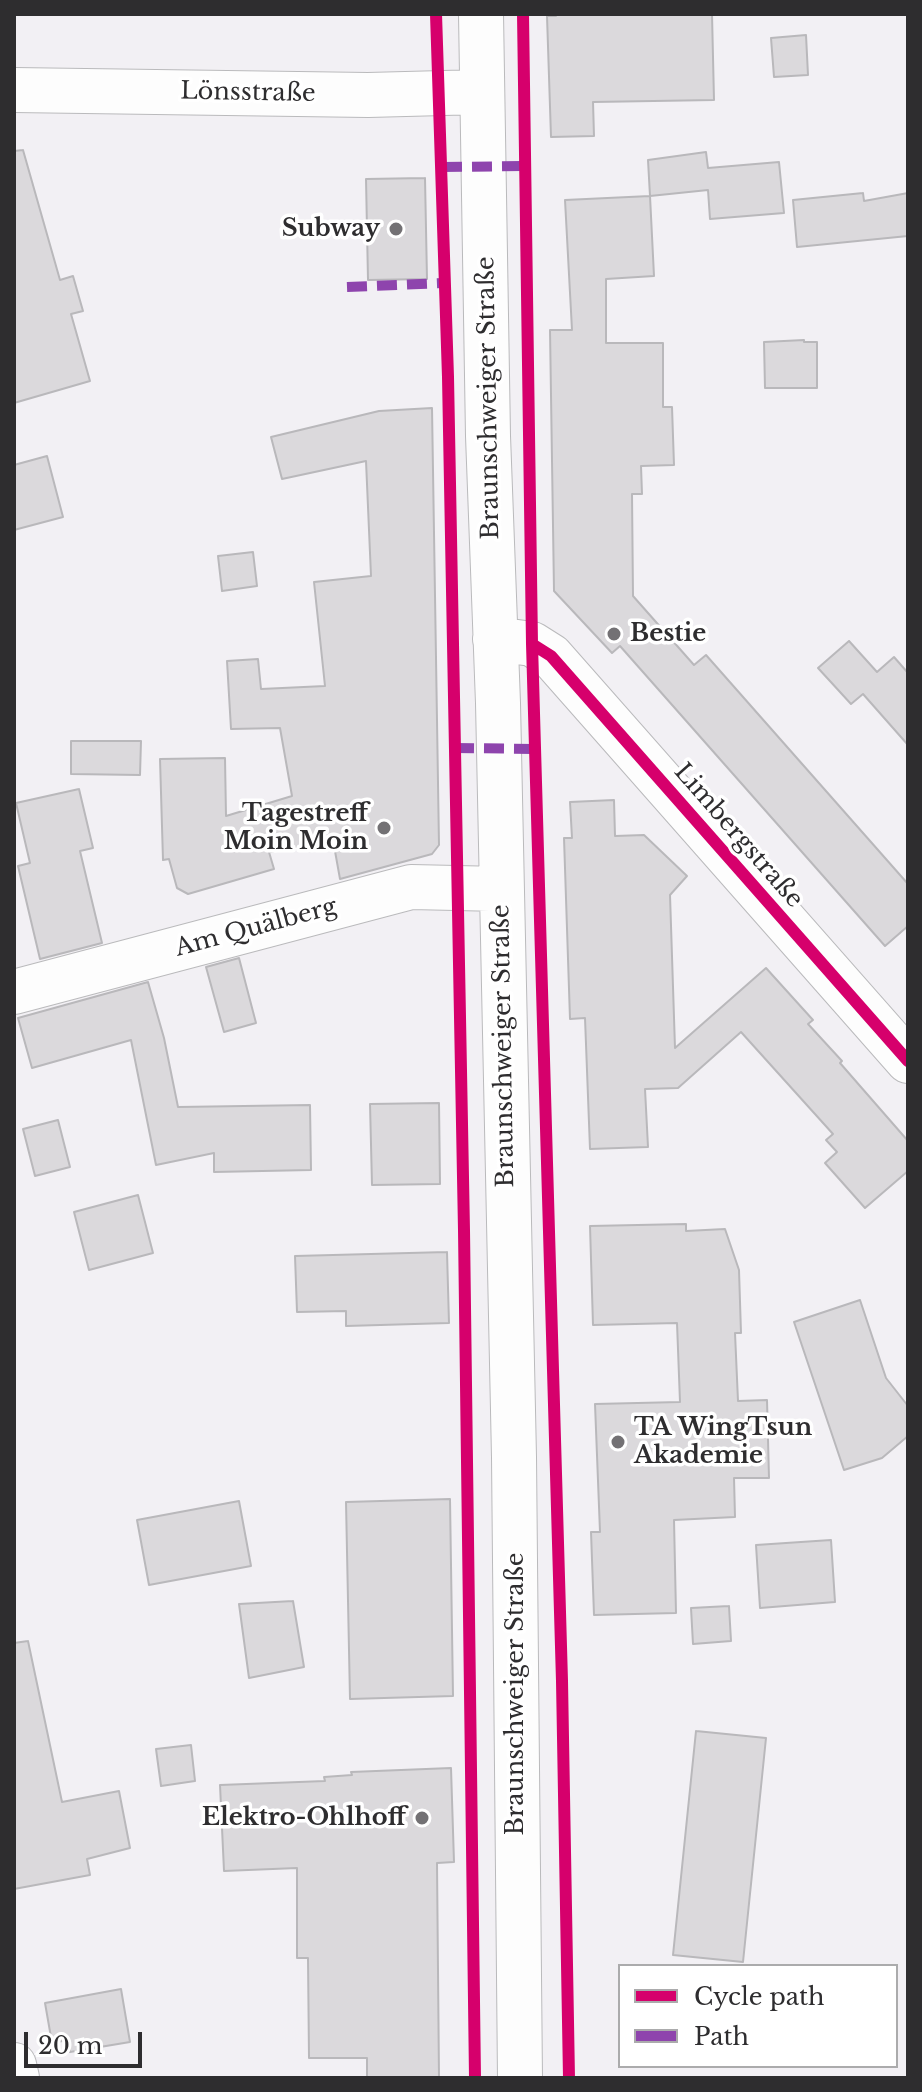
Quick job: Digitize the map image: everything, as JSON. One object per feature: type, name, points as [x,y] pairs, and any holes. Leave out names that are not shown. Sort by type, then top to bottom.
[{"type":"street","name":"Braunschweiger Straße","points":[[481,14],[514,1457],[520,2078]]},
{"type":"street","name":"Lönsstraße","points":[[14,90],[368,95],[481,92]]},
{"type":"street","name":"Limbergstraße","points":[[495,639],[532,644],[551,656],[908,1061]]},
{"type":"street","name":"Am Quälberg","points":[[14,992],[411,887],[501,889]]},
{"type":"street","points":[[14,2065],[17,2078]]},
{"type":"building","points":[[712,14],[714,100],[593,102],[594,136],[551,137],[547,16]]},
{"type":"building","points":[[806,35],[808,75],[774,77],[771,38]]},
{"type":"building","points":[[23,150],[60,280],[73,276],[83,311],[71,314],[90,381],[14,403],[14,151]]},
{"type":"building","points":[[706,152],[708,168],[779,162],[784,213],[710,219],[708,190],[650,196],[648,160]]},
{"type":"building","name":"Subway","points":[[425,178],[427,279],[368,280],[366,179]]},
{"type":"building","points":[[863,193],[864,201],[908,193],[908,236],[797,247],[793,200]]},
{"type":"building","points":[[650,196],[654,276],[606,279],[606,343],[663,343],[663,407],[672,407],[674,465],[641,466],[642,494],[632,494],[633,596],[694,665],[706,655],[908,884],[908,926],[885,946],[620,646],[612,653],[554,591],[550,330],[572,330],[565,200]]},
{"type":"building","points":[[764,342],[817,342],[817,388],[765,388]]},
{"type":"building","points":[[432,408],[439,845],[432,854],[340,879],[333,840],[269,852],[274,869],[188,894],[177,888],[169,859],[163,860],[160,759],[225,758],[226,816],[292,796],[280,728],[231,729],[227,661],[258,659],[261,689],[325,686],[314,582],[371,576],[366,461],[282,479],[271,437],[379,411]]},
{"type":"building","points":[[47,456],[63,517],[14,530],[14,465]]},
{"type":"building","points":[[253,552],[257,586],[222,591],[218,556]]},
{"type":"building","points":[[849,641],[877,672],[894,657],[908,673],[908,745],[863,694],[851,704],[818,668]]},
{"type":"building","points":[[71,741],[141,741],[140,775],[71,774]]},
{"type":"building","points":[[79,789],[93,848],[80,851],[102,943],[40,959],[18,866],[30,863],[16,803]]},
{"type":"building","points":[[614,800],[615,836],[644,835],[687,876],[670,895],[675,1048],[766,968],[813,1020],[808,1024],[908,1141],[908,1171],[865,1208],[825,1163],[837,1152],[826,1140],[833,1134],[741,1032],[678,1088],[645,1089],[648,1147],[590,1149],[585,1018],[570,1019],[564,838],[572,838],[570,802]]},
{"type":"building","points":[[239,958],[256,1023],[224,1032],[206,967]]},
{"type":"building","points":[[148,982],[164,1038],[178,1107],[310,1105],[311,1170],[214,1172],[214,1153],[156,1165],[131,1040],[32,1068],[18,1018]]},
{"type":"building","points":[[439,1103],[440,1184],[372,1185],[370,1104]]},
{"type":"building","points":[[58,1120],[70,1167],[35,1176],[23,1129]]},
{"type":"building","points":[[138,1195],[153,1253],[89,1270],[74,1212]]},
{"type":"building","points":[[686,1224],[686,1231],[725,1229],[739,1270],[741,1333],[735,1333],[738,1401],[767,1400],[769,1478],[734,1478],[735,1517],[674,1520],[676,1613],[594,1615],[591,1532],[600,1532],[595,1404],[680,1402],[677,1323],[593,1325],[590,1226]]},
{"type":"building","points":[[447,1252],[449,1323],[346,1326],[346,1311],[297,1312],[295,1256]]},
{"type":"building","points":[[860,1300],[886,1378],[908,1406],[908,1436],[882,1458],[844,1470],[794,1322]]},
{"type":"building","points":[[450,1499],[453,1696],[350,1699],[346,1502]]},
{"type":"building","points":[[239,1501],[251,1566],[149,1585],[137,1520]]},
{"type":"building","points":[[831,1540],[835,1602],[760,1608],[756,1545]]},
{"type":"building","points":[[293,1601],[304,1667],[249,1678],[239,1604]]},
{"type":"building","points":[[729,1606],[731,1641],[693,1644],[691,1608]]},
{"type":"building","points":[[28,1641],[62,1802],[119,1791],[130,1848],[87,1859],[90,1875],[14,1889],[14,1643]]},
{"type":"building","points":[[696,1731],[766,1738],[743,1962],[673,1955]]},
{"type":"building","points":[[191,1745],[195,1781],[161,1786],[156,1749]]},
{"type":"building","points":[[451,1768],[454,1862],[437,1863],[439,2078],[367,2078],[367,2058],[309,2058],[308,1958],[297,1958],[297,1868],[224,1871],[220,1785],[325,1781],[324,1777],[352,1775],[351,1772]]},
{"type":"building","points":[[121,1989],[130,2042],[70,2052],[68,2040],[52,2043],[45,2003]]},
{"type":"marked path","points":[[442,167],[524,166]]},
{"type":"marked path","points":[[347,287],[446,283]]},
{"type":"marked path","points":[[454,748],[536,749]]},
{"type":"cycle path","points":[[436,14],[448,377],[464,1230],[475,2078]]},
{"type":"cycle path","points":[[523,14],[532,644],[562,1681],[569,2078]]},
{"type":"cycle path","points":[[532,644],[551,656],[908,1061]]},
{"type":"place","name":"Subway","points":[[396,229]]},
{"type":"place","name":"Bestie","points":[[614,634]]},
{"type":"place","name":"Tagestreff Moin Moin","points":[[384,828]]},
{"type":"place","name":"TA WingTsun Akademie","points":[[618,1442]]},
{"type":"place","name":"Elektro-Ohlhoff","points":[[422,1818]]}]
